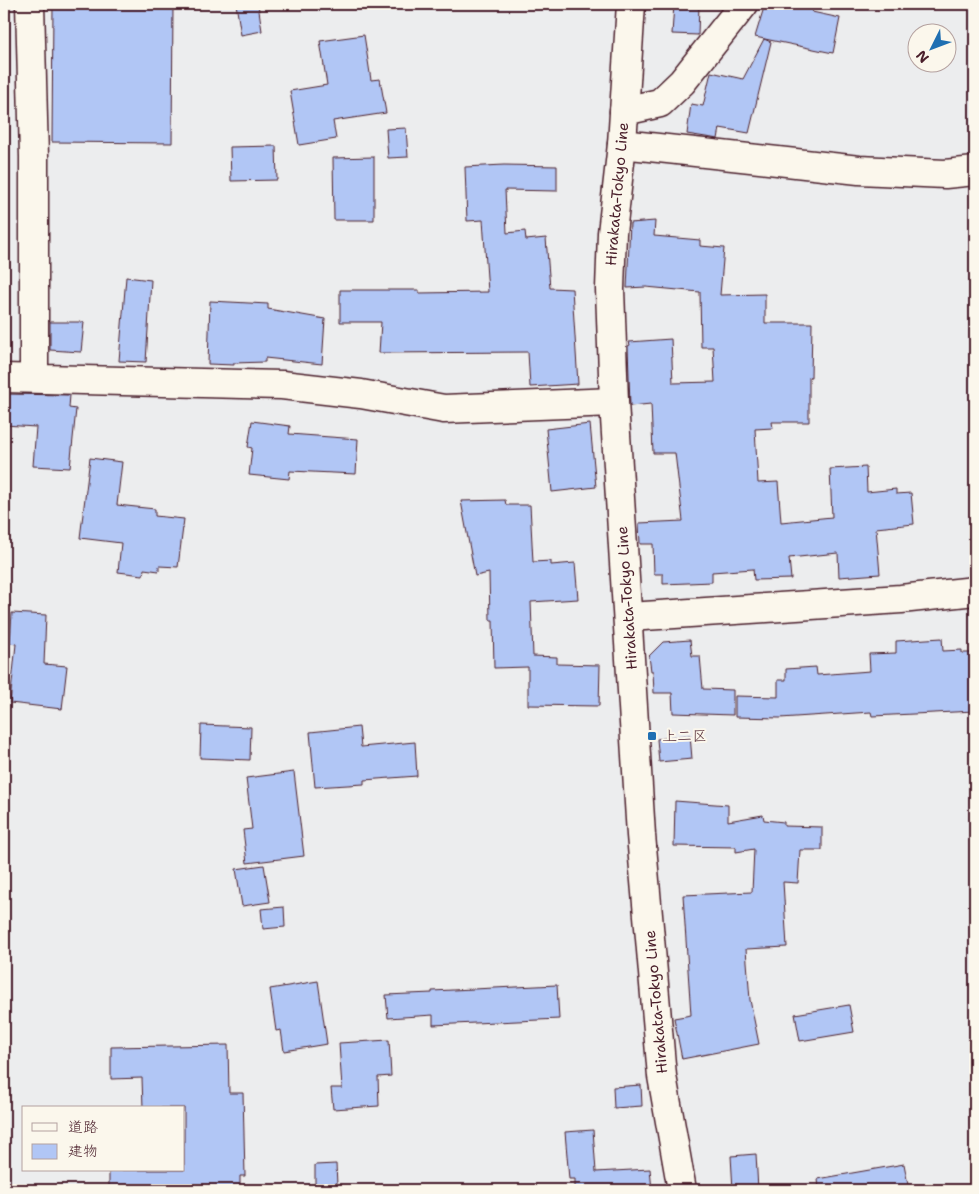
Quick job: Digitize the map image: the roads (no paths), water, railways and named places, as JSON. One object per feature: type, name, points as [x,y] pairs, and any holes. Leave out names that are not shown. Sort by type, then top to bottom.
[{"type":"street","points":[[30,4],[34,157],[34,378]]},
{"type":"street","name":"Hirakata-Tokyo Line","points":[[631,4],[622,144],[612,233],[610,289],[614,402],[629,617],[641,835],[662,1076],[682,1190]]},
{"type":"street","points":[[624,111],[660,103],[682,82],[744,4]]},
{"type":"street","points":[[622,144],[859,170],[945,174],[975,171]]},
{"type":"street","points":[[4,378],[282,385],[361,394],[444,409],[614,402]]},
{"type":"street","points":[[629,617],[901,599],[975,591]]},
{"type":"place","name":"上二区","points":[[652,736]]}]
